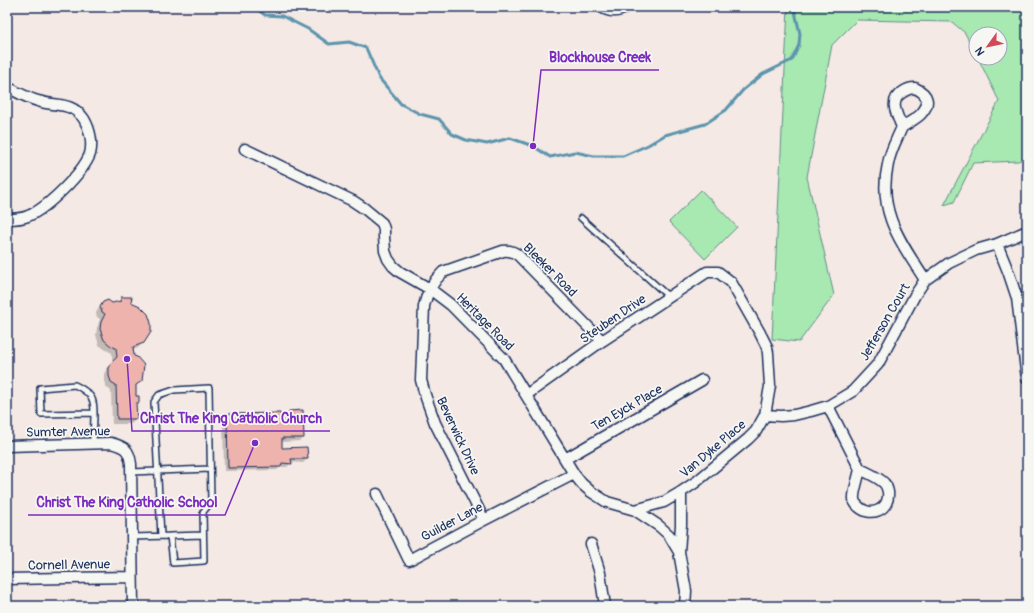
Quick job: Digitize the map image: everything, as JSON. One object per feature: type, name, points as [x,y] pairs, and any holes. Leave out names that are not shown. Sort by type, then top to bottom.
[{"type":"street","points":[[601,7],[610,12],[621,10],[626,7]]},
{"type":"street","points":[[7,87],[36,101],[59,104],[76,111],[84,120],[90,133],[92,145],[90,155],[85,163],[75,177],[56,196],[37,212],[20,218],[7,219]]},
{"type":"street","points":[[902,127],[892,150],[888,164],[885,192],[887,208],[895,232],[925,280]]},
{"type":"street","name":"Heritage Road","points":[[245,149],[353,201],[377,218],[382,223],[384,229],[385,251],[393,266],[400,272],[430,289],[451,305],[504,359],[574,474],[582,484],[607,502],[635,510],[659,526],[669,535],[679,552]]},
{"type":"street","name":"Jefferson Court","points":[[765,416],[794,415],[828,406],[853,391],[878,364],[915,295],[925,280],[949,263],[976,250],[997,244],[1027,231]]},
{"type":"street","points":[[997,244],[1017,298],[1027,378]]},
{"type":"street","name":"Bleeker Road","points":[[430,289],[435,279],[443,272],[503,251],[513,251],[602,342]]},
{"type":"street","name":"Steuben Drive","points":[[526,394],[707,272],[718,272]]},
{"type":"street","name":"Van Dyke Place","points":[[635,510],[664,502],[696,482],[748,439],[756,431],[765,416],[770,386],[768,353],[760,333],[731,282],[718,272]]},
{"type":"street","name":"Beverwick Drive","points":[[430,289],[424,306],[421,380],[424,395],[435,423],[484,520]]},
{"type":"street","name":"Ten Eyck Place","points":[[565,459],[702,380]]},
{"type":"street","points":[[828,406],[860,469]]},
{"type":"street","name":"Sumter Avenue","points":[[7,446],[111,443],[121,446],[127,450],[130,456],[131,472]]},
{"type":"street","points":[[131,472],[133,606]]},
{"type":"street","name":"Guilder Lane","points":[[377,494],[409,560],[574,474]]},
{"type":"street","name":"Heritage Road","points":[[681,492],[679,552],[686,591],[685,606]]},
{"type":"street","points":[[591,544],[600,573],[605,606]]},
{"type":"street","name":"Cornell Avenue","points":[[7,579],[132,577]]},
{"type":"lane","points":[[581,218],[670,297]]},
{"type":"lane","points":[[93,443],[94,413],[93,401],[91,397],[80,387],[75,386],[40,388],[41,414],[94,413]]},
{"type":"lane","points":[[161,536],[154,402],[159,395],[174,390],[209,388],[211,502],[203,512],[204,561],[173,563],[170,536]]},
{"type":"lane","points":[[131,472],[210,468]]},
{"type":"lane","points":[[132,537],[203,535]]},
{"type":"green space","points":[[788,7],[1027,7],[1027,158],[1018,161],[973,163],[954,202],[944,205],[999,101],[982,66],[1008,66],[1008,26],[968,26],[968,39],[965,33],[952,22],[857,20],[832,45],[807,177],[834,295],[799,342],[772,339]]},
{"type":"green space","points":[[701,190],[737,227],[705,259],[669,222]]},
{"type":"building","points":[[121,297],[132,297],[131,302],[140,306],[148,314],[151,323],[151,332],[144,343],[133,347],[134,356],[137,357],[144,365],[142,381],[136,385],[136,396],[139,396],[139,403],[136,403],[137,419],[117,419],[116,385],[111,382],[109,376],[109,368],[117,357],[116,348],[104,340],[100,329],[101,322],[105,314],[102,312],[100,307],[103,302],[108,300],[112,303],[121,301]]},
{"type":"building","points":[[303,410],[304,438],[282,438],[282,448],[307,447],[308,459],[291,459],[292,464],[282,463],[281,467],[228,468],[227,414],[280,413],[281,416],[288,415],[289,411]]},
{"type":"waterway","points":[[254,7],[265,15],[282,16],[308,29],[329,44],[349,42],[366,48],[379,78],[401,104],[420,114],[439,119],[452,134],[466,140],[487,144],[510,138],[533,146],[550,157],[575,152],[594,156],[623,156],[648,145],[665,135],[705,124],[726,110],[743,90],[763,74],[792,60],[799,45],[800,34],[794,7]]},
{"type":"place","name":"Blockhouse Creek","points":[[533,146]]},
{"type":"place","name":"Christ The King Catholic Church","points":[[127,359]]},
{"type":"place","name":"Christ The King Catholic School","points":[[255,443]]}]
